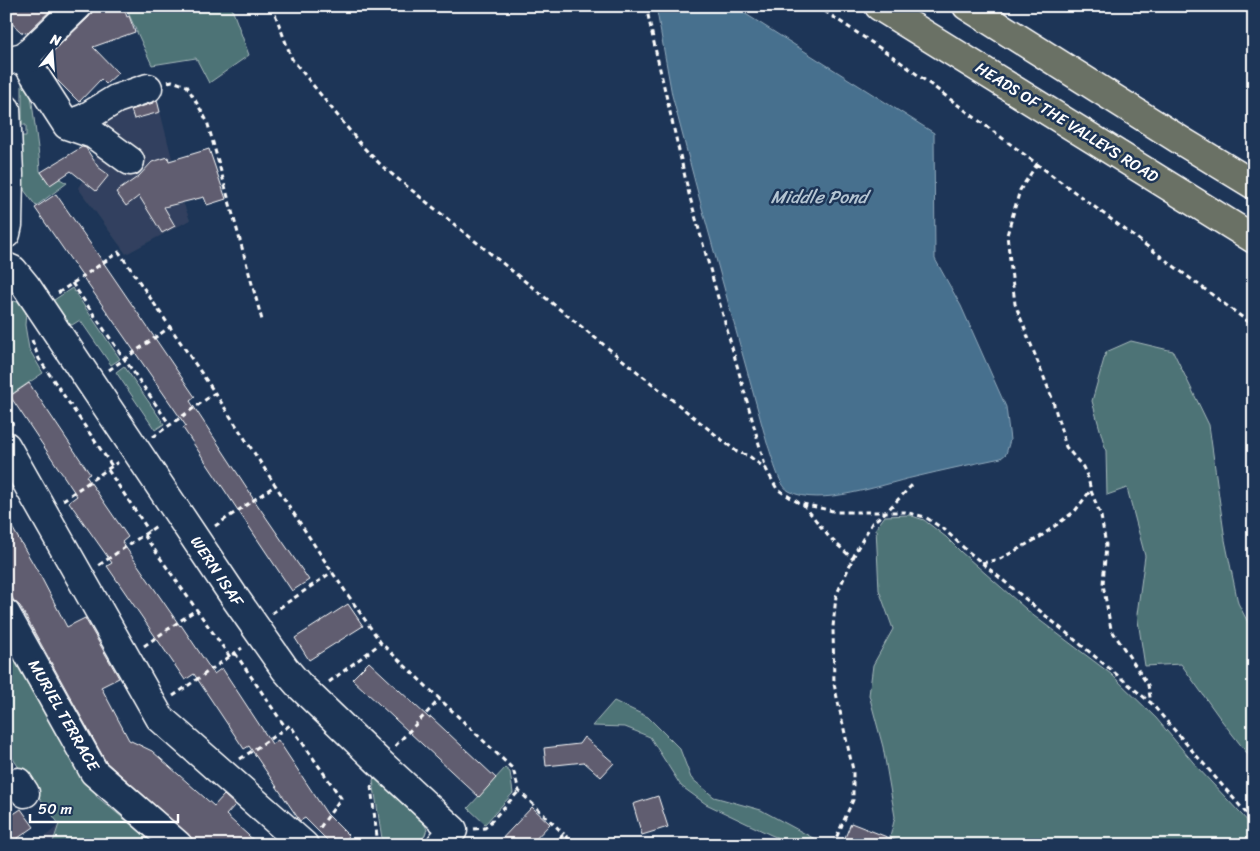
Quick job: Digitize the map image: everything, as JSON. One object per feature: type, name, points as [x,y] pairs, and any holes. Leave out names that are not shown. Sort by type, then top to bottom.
[{"type":"highway","name":"HEADS OF THE VALLEYS ROAD","points":[[879,6],[1254,239]]},
{"type":"highway","points":[[967,6],[1254,185]]},
{"type":"highway","points":[[1180,140],[1254,170]]},
{"type":"street","points":[[78,6],[15,59],[67,124],[93,134],[130,161]]},
{"type":"street","points":[[67,124],[85,118],[116,99],[148,88]]},
{"type":"street","points":[[6,109],[9,174],[8,225],[6,234]]},
{"type":"street","name":"WERN ISAF","points":[[6,267],[13,270],[26,286],[285,669],[313,699],[378,761],[447,837]]},
{"type":"street","points":[[11,438],[160,718],[310,838]]},
{"type":"street","name":"MURIEL TERRACE","points":[[6,614],[94,772],[178,845]]},
{"type":"path","points":[[272,6],[292,59],[362,146],[383,167],[737,452],[749,456],[766,469]]},
{"type":"path","points":[[646,6],[688,194],[766,469],[777,490],[799,503],[838,512],[905,512],[925,517],[945,530],[1151,703],[1254,822]]},
{"type":"path","points":[[817,6],[895,58],[1254,326]]},
{"type":"path","points":[[148,88],[172,81],[187,86],[207,120],[262,320]]},
{"type":"path","points":[[1037,164],[1020,190],[1007,235],[1015,304],[1052,398],[1066,447],[1083,467],[1101,516],[1106,545],[1104,584],[1111,629],[1148,686],[1151,703]]},
{"type":"path","points":[[65,288],[120,252],[381,643],[512,769],[519,791],[575,845]]},
{"type":"path","points":[[72,283],[170,425]]},
{"type":"path","points":[[113,368],[170,326]]},
{"type":"path","points":[[158,434],[215,393]]},
{"type":"path","points":[[6,413],[11,438]]},
{"type":"path","points":[[58,503],[112,466]]},
{"type":"path","points":[[96,567],[149,531],[108,470]]},
{"type":"path","points":[[834,845],[853,800],[853,770],[834,684],[833,627],[836,596],[872,523],[887,511],[913,484]]},
{"type":"path","points":[[196,539],[276,485]]},
{"type":"path","points":[[982,563],[1000,559],[1040,537],[1075,511],[1091,491]]},
{"type":"path","points":[[803,504],[829,537],[853,559]]},
{"type":"path","points":[[144,535],[230,657]]},
{"type":"path","points":[[254,625],[332,572]]},
{"type":"path","points":[[147,654],[143,646],[197,609]]},
{"type":"path","points":[[313,699],[330,682],[381,643]]},
{"type":"path","points":[[172,696],[236,653],[286,728]]},
{"type":"path","points":[[168,689],[178,703]]},
{"type":"path","points":[[378,761],[440,699]]},
{"type":"path","points":[[238,761],[290,725],[341,798],[310,838]]},
{"type":"path","points":[[447,837],[485,828],[519,791]]},
{"type":"path","points":[[373,809],[378,845]]},
{"type":"path","points":[[553,845],[564,834]]},
{"type":"shaded area","points":[[156,95],[183,202],[190,220],[126,254],[78,188],[98,153],[91,122]]},
{"type":"shaded area","points":[[60,824],[78,845],[35,845]]},
{"type":"green space","points":[[125,6],[231,6],[249,55],[209,83],[196,58],[152,65]]},
{"type":"green space","points":[[28,72],[40,171],[48,182],[56,177],[67,183],[36,206],[24,190],[21,136],[26,136],[26,125],[22,125],[22,74]]},
{"type":"green space","points":[[72,288],[120,359],[111,365],[80,320],[72,325],[66,322],[51,302]]},
{"type":"green space","points":[[13,301],[18,302],[26,311],[25,325],[29,349],[43,373],[6,398],[6,305]]},
{"type":"green space","points":[[1131,341],[1173,351],[1209,425],[1225,540],[1238,603],[1254,634],[1254,762],[1181,664],[1145,666],[1137,614],[1145,556],[1127,488],[1107,495],[1106,451],[1092,401],[1106,352]]},
{"type":"green space","points":[[124,366],[164,424],[155,430],[116,372]]},
{"type":"green space","points":[[909,515],[924,520],[946,537],[1034,616],[1111,674],[1156,718],[1198,768],[1254,828],[1254,845],[888,845],[895,817],[883,747],[869,695],[873,665],[893,629],[879,590],[876,528],[885,516]]},
{"type":"green space","points":[[6,646],[59,740],[72,747],[96,783],[96,796],[156,845],[52,845],[59,824],[6,748]]},
{"type":"green space","points":[[614,701],[648,717],[680,749],[691,778],[714,797],[761,810],[815,839],[820,845],[796,845],[706,804],[681,786],[650,737],[625,727],[592,726]]},
{"type":"green space","points":[[505,768],[510,772],[513,793],[485,824],[468,808]]},
{"type":"green space","points":[[374,776],[424,824],[427,829],[425,835],[418,843],[420,845],[383,845],[373,781]]},
{"type":"water","name":"Middle Pond","points":[[656,6],[733,6],[934,133],[935,259],[961,306],[1006,407],[1010,440],[1006,454],[1001,458],[834,496],[802,496],[785,488],[767,443],[699,197],[672,95]]},
{"type":"building","points":[[6,6],[55,6],[26,33],[21,32],[6,18]]},
{"type":"building","points":[[93,6],[123,6],[135,32],[93,47],[118,73],[106,84],[101,79],[79,102],[56,79],[44,60],[89,17],[93,11]]},
{"type":"building","points":[[157,100],[160,112],[134,119],[131,110]]},
{"type":"building","points":[[82,147],[86,148],[98,167],[109,175],[96,191],[71,171],[50,185],[41,172]]},
{"type":"building","points":[[209,149],[226,199],[207,205],[204,197],[164,207],[175,226],[162,233],[139,196],[126,206],[116,192],[139,176],[152,162],[168,157],[169,161]]},
{"type":"building","points":[[56,194],[195,397],[190,401],[250,494],[309,580],[292,591],[183,428],[186,426],[35,208]]},
{"type":"building","points":[[29,383],[90,474],[86,476],[128,537],[122,542],[180,626],[214,674],[222,668],[272,744],[278,740],[327,814],[349,836],[340,845],[332,845],[305,818],[300,821],[249,746],[244,749],[194,674],[185,680],[107,566],[112,563],[69,502],[77,496],[10,396]]},
{"type":"building","points":[[6,517],[41,577],[67,627],[85,618],[119,678],[101,687],[129,740],[152,751],[214,806],[224,795],[235,805],[226,815],[259,845],[200,845],[106,762],[20,606],[14,601],[6,586]]},
{"type":"building","points":[[348,604],[363,626],[309,660],[295,638]]},
{"type":"building","points":[[369,662],[496,778],[479,797],[352,679]]},
{"type":"building","points":[[584,737],[614,763],[601,777],[584,762],[546,766],[544,748],[579,744]]},
{"type":"building","points":[[658,796],[668,827],[642,835],[633,804]]},
{"type":"building","points":[[532,807],[550,824],[530,845],[496,845]]},
{"type":"building","points":[[21,809],[34,827],[6,845],[6,819]]},
{"type":"building","points":[[851,823],[905,844],[842,845]]}]
